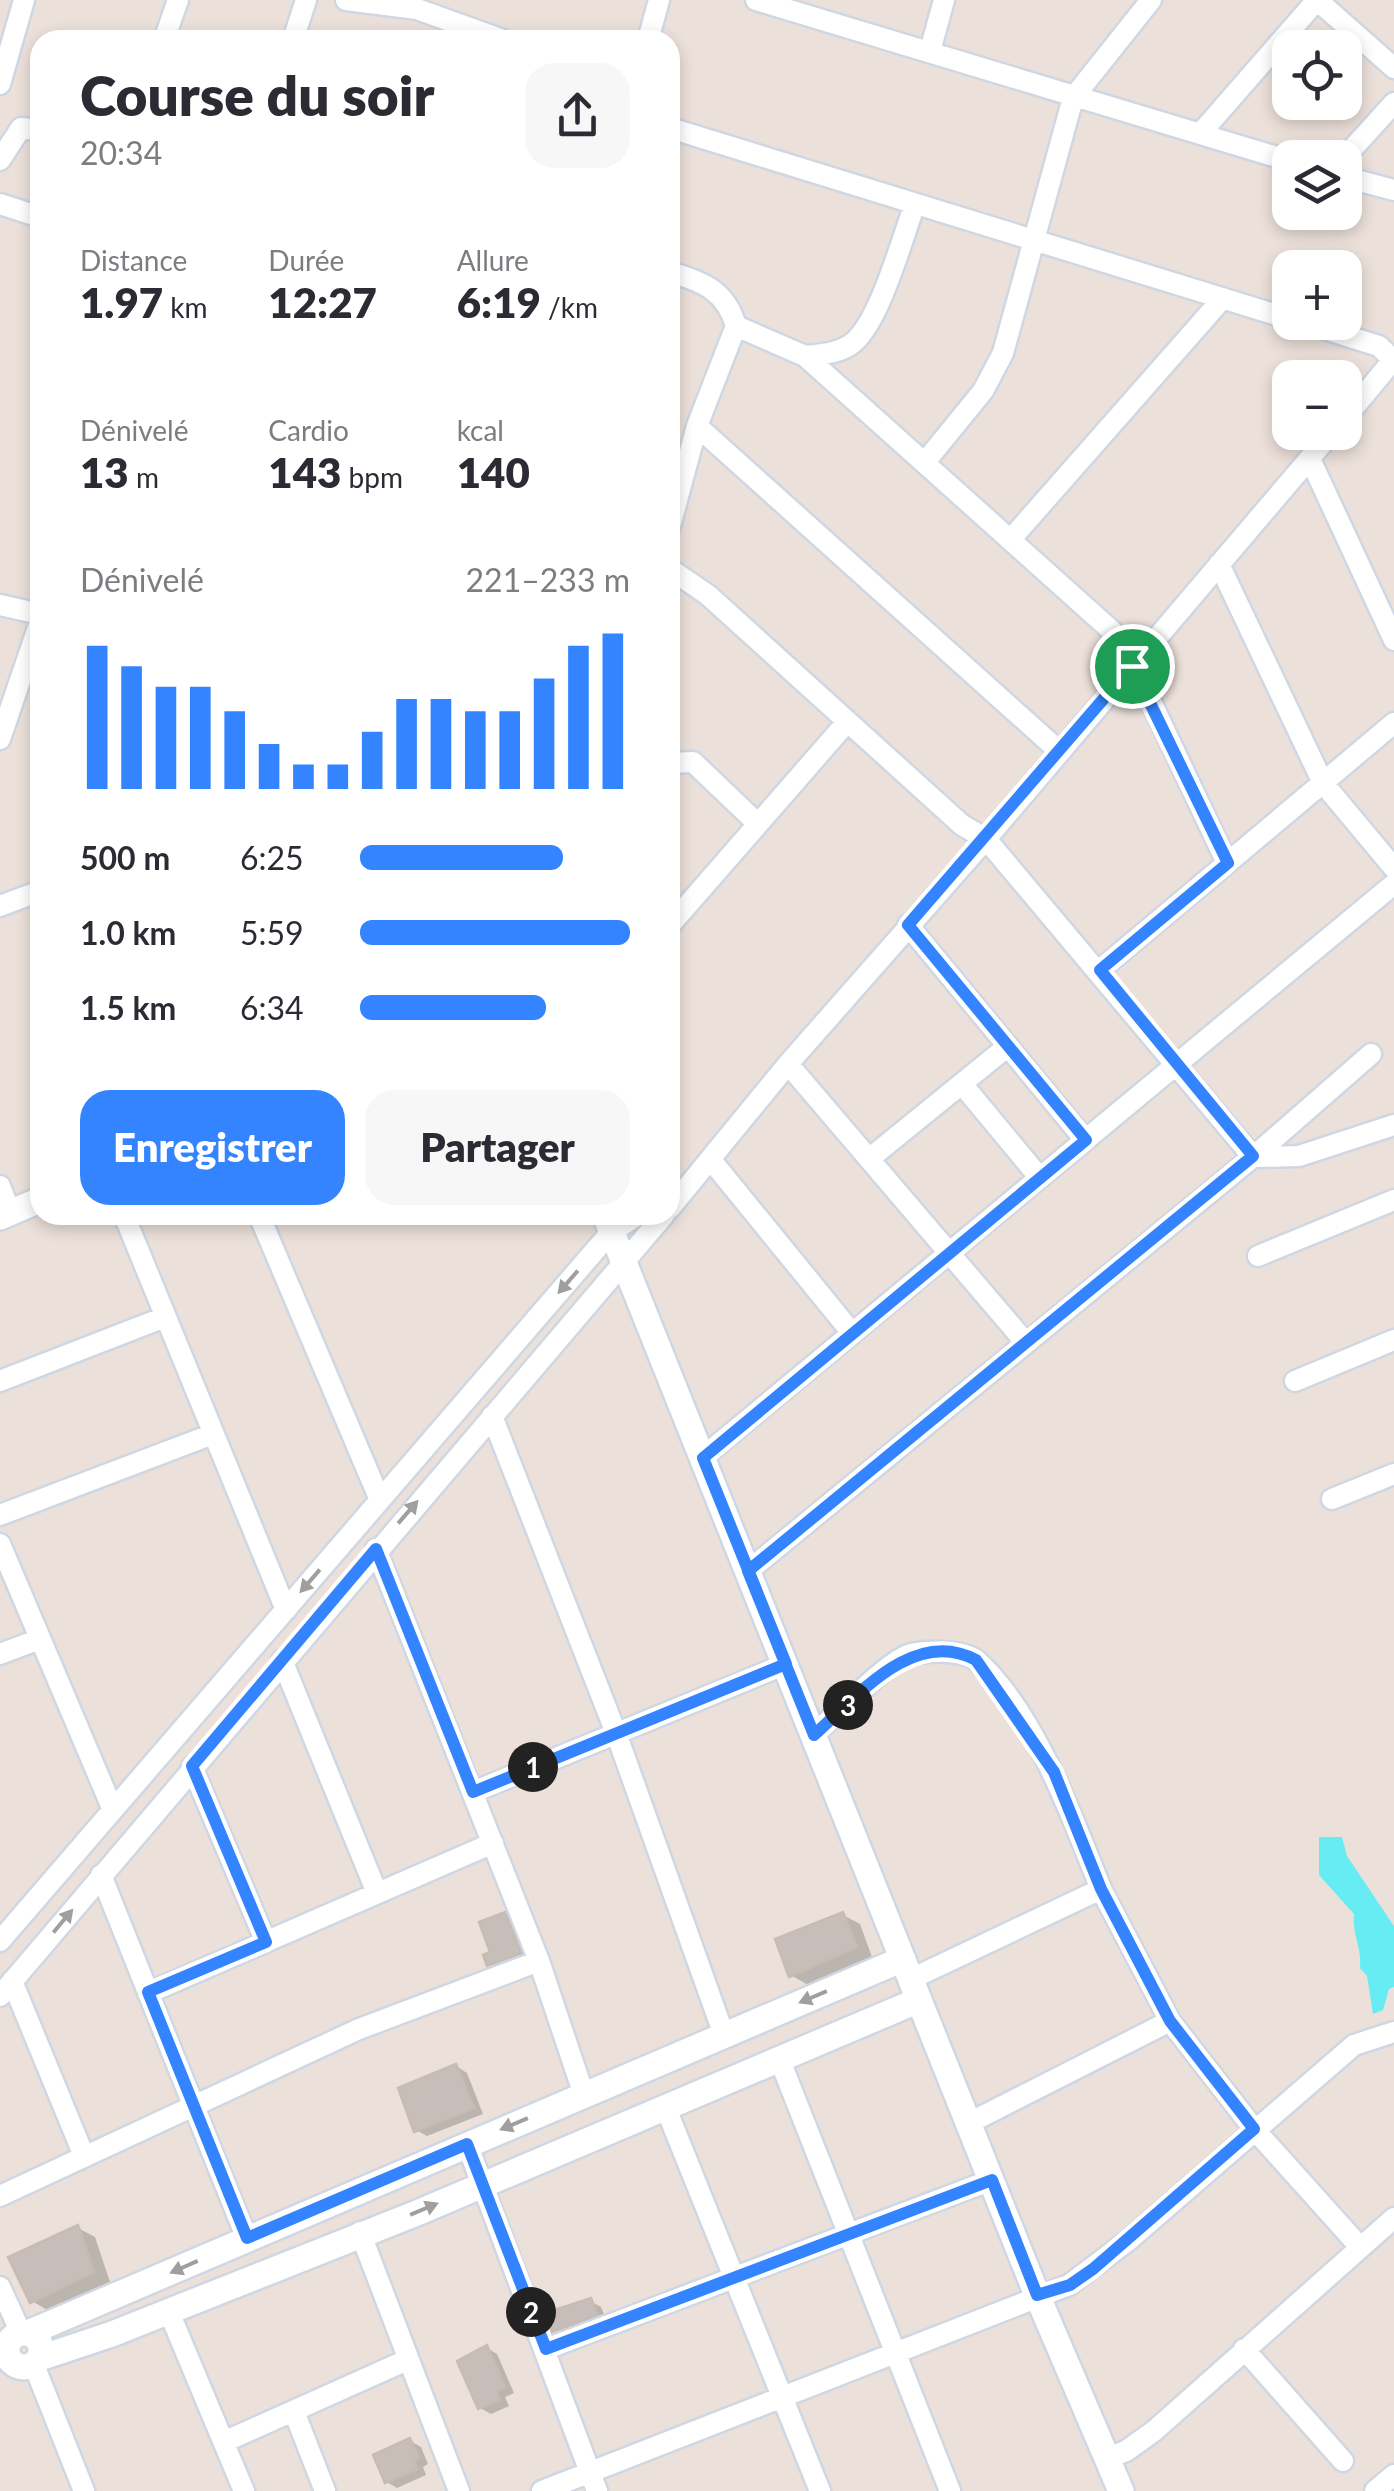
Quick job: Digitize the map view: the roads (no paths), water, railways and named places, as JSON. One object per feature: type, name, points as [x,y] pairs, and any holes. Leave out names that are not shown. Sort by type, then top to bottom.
[{"type":"street","points":[[0,84],[24,0]]},
{"type":"street","points":[[168,30],[178,0]]},
{"type":"street","points":[[296,30],[306,0]]},
{"type":"street","points":[[346,0],[417,9],[471,30]]},
{"type":"street","points":[[651,30],[659,0]]},
{"type":"street","points":[[756,0],[814,8],[1073,98],[1272,156]]},
{"type":"street","points":[[930,51],[944,0]]},
{"type":"street","points":[[925,462],[983,391],[1002,353],[1073,98],[1150,0]]},
{"type":"street","points":[[1200,134],[1317,0],[1394,68]]},
{"type":"street","points":[[1360,140],[1394,103]]},
{"type":"street","points":[[0,160],[22,128],[30,129]]},
{"type":"street","points":[[680,131],[1272,313]]},
{"type":"street","points":[[1362,182],[1394,190]]},
{"type":"street","points":[[0,204],[30,214]]},
{"type":"street","points":[[805,356],[833,353],[854,344],[872,317],[915,204]]},
{"type":"street","points":[[680,275],[713,287],[730,308],[736,326],[697,426],[680,489]]},
{"type":"street","points":[[1011,539],[1223,298]]},
{"type":"street","points":[[736,326],[805,356],[1122,640],[1228,863]]},
{"type":"street","points":[[1360,340],[1380,346],[1394,360],[1362,398]]},
{"type":"street","points":[[697,426],[1059,752]]},
{"type":"street","points":[[680,1196],[788,1064],[986,840],[1317,450]]},
{"type":"street","points":[[1310,459],[1394,640]]},
{"type":"street","points":[[1219,564],[1323,783],[1394,868]]},
{"type":"street","points":[[680,575],[708,595],[962,824],[986,840],[1100,970],[1253,1156]]},
{"type":"street","points":[[0,605],[30,612]]},
{"type":"street","points":[[0,739],[30,652]]},
{"type":"street","points":[[680,914],[847,722]]},
{"type":"street","points":[[1100,970],[1394,723]]},
{"type":"street","points":[[680,763],[693,762],[758,824]]},
{"type":"street","points":[[703,1458],[1394,884]]},
{"type":"street","points":[[0,906],[30,895]]},
{"type":"street","points":[[908,925],[1086,1140]]},
{"type":"street","points":[[870,1159],[1008,1046]]},
{"type":"street","points":[[748,1571],[1253,1156],[1371,1054]]},
{"type":"street","points":[[788,1064],[1026,1343]]},
{"type":"street","points":[[962,1084],[1040,1178]]},
{"type":"street","points":[[1253,1156],[1299,1156],[1394,1124]]},
{"type":"street","points":[[680,1186],[705,1167]]},
{"type":"street","points":[[705,1167],[852,1334]]},
{"type":"street","points":[[0,1186],[5,1215],[30,1204]]},
{"type":"street","points":[[1258,1256],[1394,1200]]},
{"type":"street","points":[[128,1225],[286,1610]]},
{"type":"street","points":[[262,1225],[380,1500]]},
{"type":"street","points":[[0,1940],[380,1500],[607,1225]]},
{"type":"street","points":[[608,1225],[1037,2295],[1121,2491]]},
{"type":"street","points":[[84,2156],[6,1988],[655,1225]]},
{"type":"street","points":[[0,1381],[164,1317]]},
{"type":"street","points":[[1296,1382],[1394,1340]]},
{"type":"street","points":[[492,1416],[616,1734],[724,2035]]},
{"type":"street","points":[[0,1515],[213,1434]]},
{"type":"street","points":[[1332,1499],[1394,1474]]},
{"type":"street","points":[[0,1544],[112,1810]]},
{"type":"street","points":[[376,1549],[592,2091],[615,2126]]},
{"type":"street","points":[[0,1654],[40,1639]]},
{"type":"street","points":[[814,1735],[909,1655],[966,1655],[976,1660],[1054,1772],[1101,1889],[1170,2021],[1254,2129],[1360,2247]]},
{"type":"street","points":[[282,1660],[378,1893]]},
{"type":"street","points":[[473,1792],[786,1664]]},
{"type":"street","points":[[192,1766],[266,1942]]},
{"type":"street","points":[[148,1992],[493,1842]]},
{"type":"street","points":[[101,1875],[247,2238]]},
{"type":"street","points":[[24,2367],[169,2312],[779,2058],[911,1979],[1101,1889]]},
{"type":"street","points":[[0,2196],[359,2029],[539,1961]]},
{"type":"street","points":[[15,2337],[724,2035],[911,1979]]},
{"type":"street","points":[[969,2123],[1170,2021]]},
{"type":"street","points":[[542,2491],[1070,2285],[1354,2045],[1394,2032]]},
{"type":"street","points":[[688,2050],[702,2090]]},
{"type":"street","points":[[779,2058],[950,2491]]},
{"type":"street","points":[[665,2106],[820,2491]]},
{"type":"street","points":[[467,2144],[597,2491]]},
{"type":"street","points":[[546,2349],[992,2180]]},
{"type":"street","points":[[1106,2458],[1126,2451],[1154,2432],[1394,2218]]},
{"type":"street","points":[[281,2221],[289,2262]]},
{"type":"street","points":[[360,2232],[459,2491]]},
{"type":"street","points":[[0,2287],[15,2337]]},
{"type":"street","points":[[169,2312],[226,2441],[239,2489]]},
{"type":"street","points":[[15,2337],[40,2342],[24,2367]]},
{"type":"street","points":[[1244,2349],[1343,2461]]},
{"type":"street","points":[[226,2441],[295,2414],[408,2360]]},
{"type":"street","points":[[24,2367],[84,2491]]},
{"type":"street","points":[[295,2414],[325,2491]]},
{"type":"street","points":[[1376,2491],[1394,2475]]},
{"type":"water","points":[[1319,1837],[1342,1837],[1347,1856],[1394,1926],[1394,1987],[1389,1989],[1383,2010],[1373,2014],[1367,1976],[1360,1968],[1354,1914],[1319,1875]]}]
